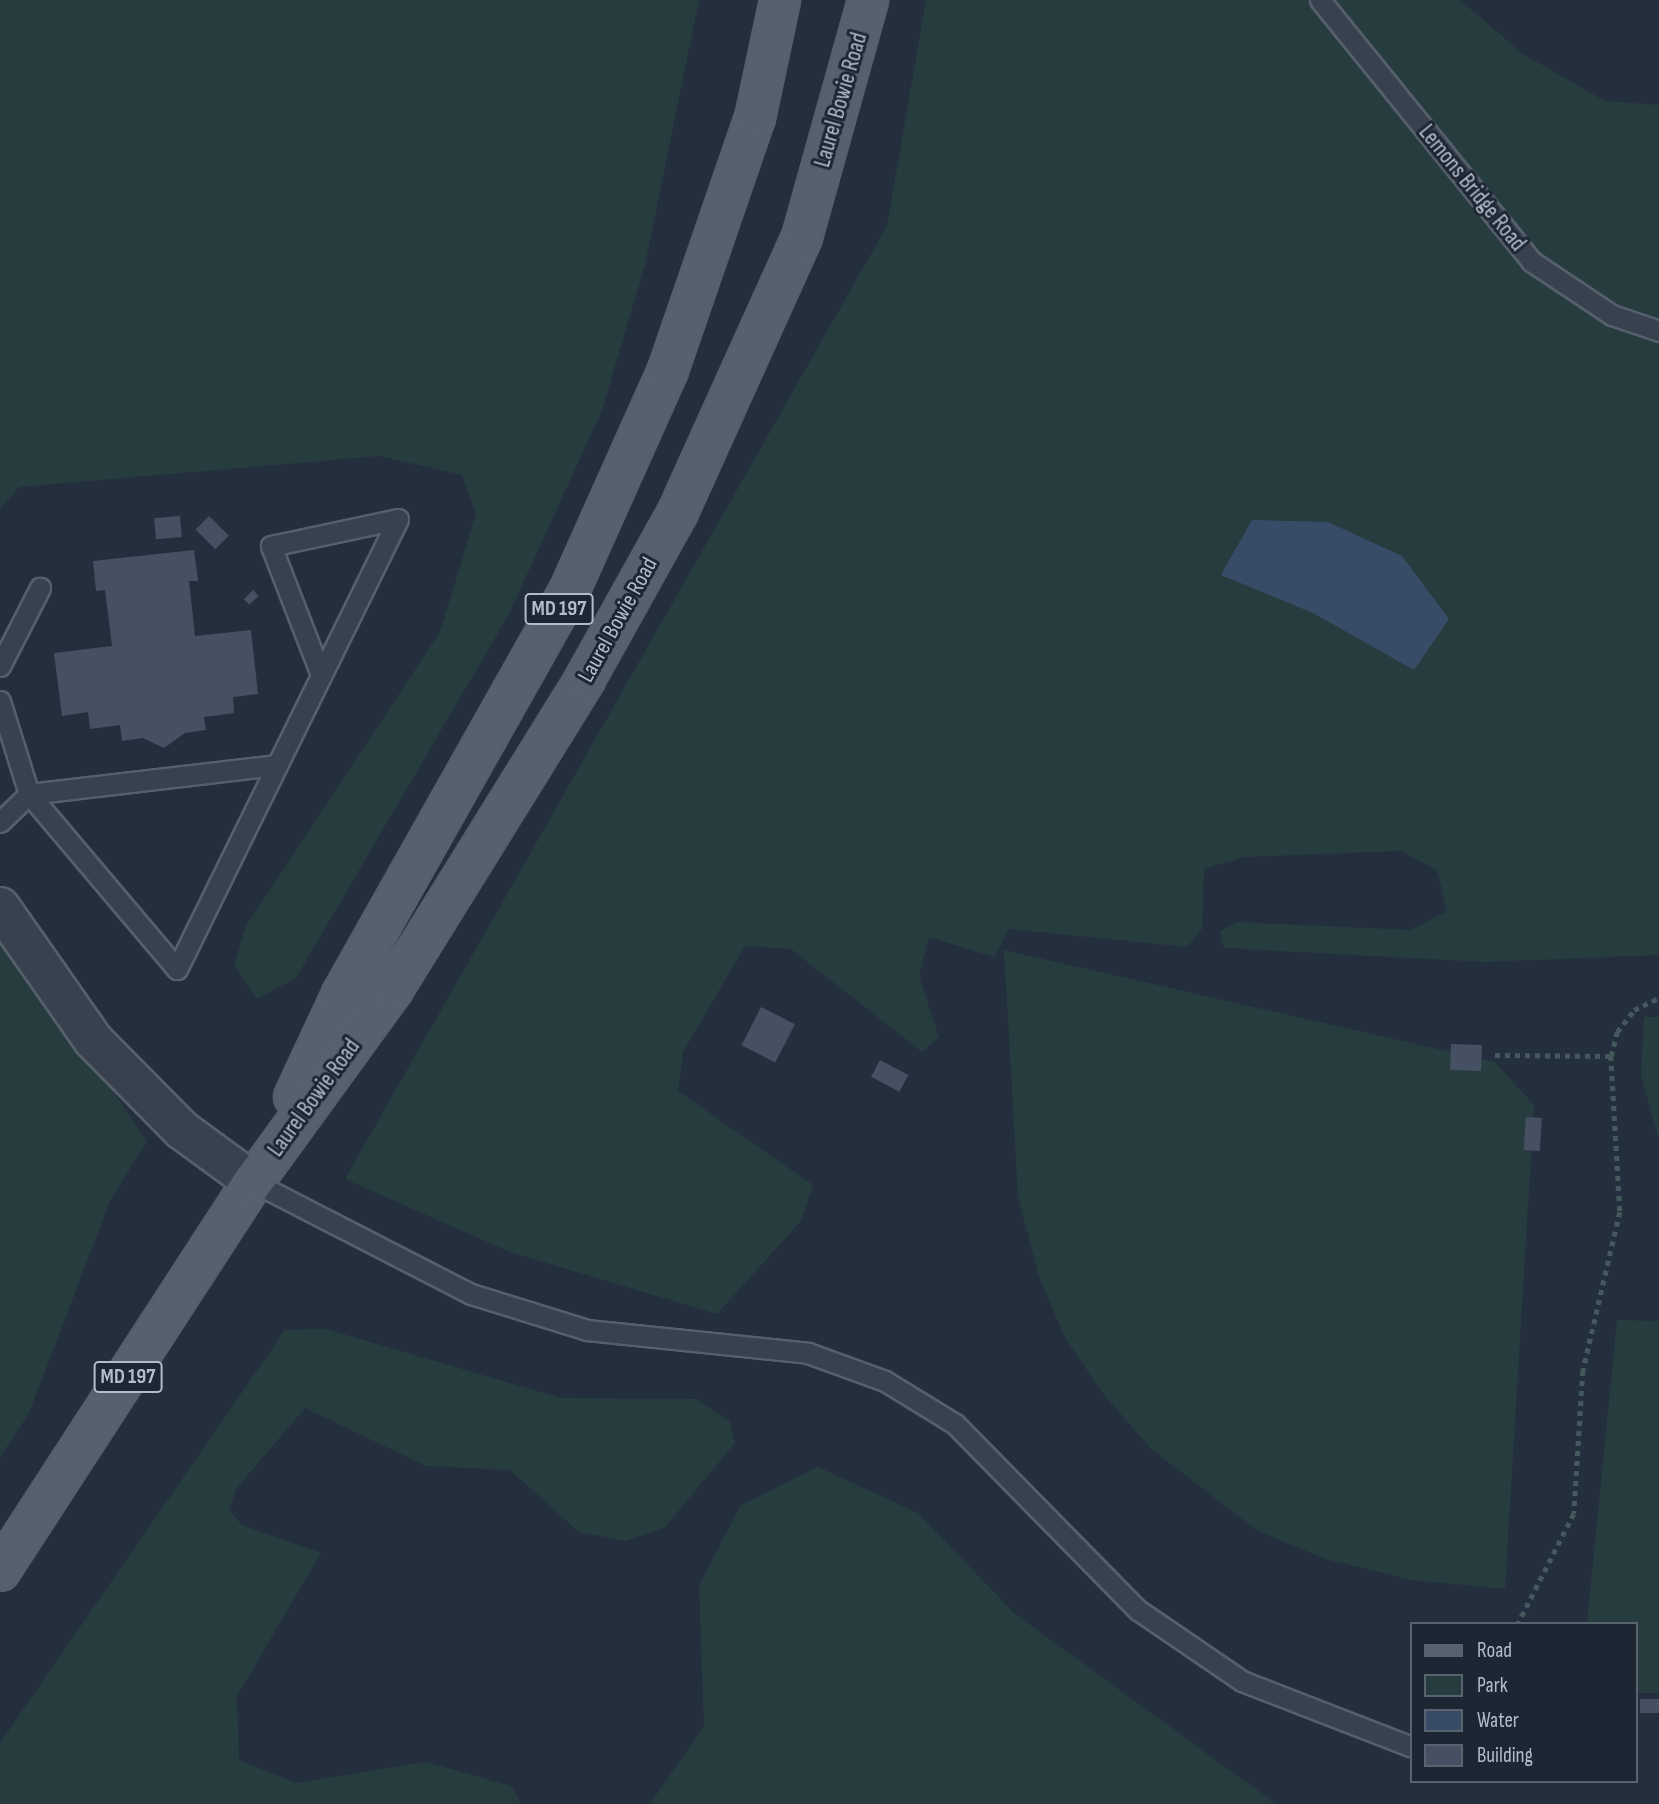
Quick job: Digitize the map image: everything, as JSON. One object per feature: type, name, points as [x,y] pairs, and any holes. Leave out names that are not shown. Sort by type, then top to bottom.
[{"type":"main road","name":"Laurel Bowie Road","points":[[253,1182],[342,994],[571,587],[668,370],[755,118],[780,0]]},
{"type":"main road","name":"Laurel Bowie Road","points":[[0,1571],[253,1182],[393,989],[585,679],[677,514],[802,237],[868,0]]},
{"type":"street","points":[[0,907],[93,1040],[182,1130],[253,1182]]},
{"type":"lane","name":"Lemons Bridge Road","points":[[1320,0],[1531,261],[1612,315],[1659,331]]},
{"type":"lane","points":[[0,701],[29,794],[177,969],[398,519],[271,546],[321,675]]},
{"type":"lane","points":[[0,666],[40,588]]},
{"type":"lane","points":[[0,822],[29,794],[278,765]]},
{"type":"lane","points":[[253,1182],[471,1294],[587,1330],[808,1353],[885,1381],[955,1424],[1138,1609],[1242,1681],[1410,1746]]},
{"type":"path","points":[[1519,1622],[1573,1514],[1583,1371],[1620,1212],[1611,1056],[1617,1032],[1634,1010],[1659,998]]},
{"type":"path","points":[[1495,1055],[1611,1056]]},
{"type":"green space","points":[[0,0],[699,0],[645,265],[602,410],[509,614],[296,978],[257,999],[234,965],[246,926],[440,632],[476,513],[462,475],[380,456],[19,487],[0,509]]},
{"type":"green space","points":[[926,0],[1460,0],[1523,54],[1605,101],[1659,105],[1659,955],[1485,962],[1224,948],[1220,931],[1237,922],[1411,930],[1447,911],[1437,870],[1400,851],[1246,857],[1204,868],[1202,929],[1187,947],[1009,929],[994,957],[929,937],[919,976],[939,1037],[922,1052],[791,949],[745,946],[683,1052],[678,1091],[813,1185],[801,1221],[717,1314],[510,1252],[345,1179],[887,226]]},
{"type":"green space","points":[[0,925],[147,1141],[110,1201],[29,1413],[0,1457]]},
{"type":"green space","points":[[1004,950],[1495,1062],[1534,1105],[1505,1589],[1412,1580],[1325,1559],[1257,1530],[1151,1449],[1101,1391],[1064,1336],[1038,1273],[1018,1196]]},
{"type":"green space","points":[[1644,1017],[1659,1017],[1659,1141],[1641,1075]]},
{"type":"green space","points":[[1617,1320],[1659,1321],[1659,1693],[1638,1693],[1638,1622],[1587,1622]]},
{"type":"green space","points":[[326,1329],[561,1398],[696,1399],[730,1422],[735,1443],[665,1527],[626,1541],[579,1532],[510,1470],[426,1466],[305,1408],[236,1489],[229,1510],[242,1525],[321,1553],[237,1696],[239,1760],[296,1783],[426,1762],[511,1786],[522,1804],[0,1804],[0,1743],[285,1330]]},
{"type":"green space","points":[[818,1467],[918,1513],[1014,1613],[1276,1804],[650,1804],[704,1726],[699,1586],[740,1506]]},
{"type":"water","points":[[1252,520],[1328,522],[1402,556],[1449,619],[1414,670],[1313,613],[1221,575]]},
{"type":"building","points":[[180,516],[182,537],[156,539],[154,518]]},
{"type":"building","points":[[209,516],[229,536],[215,549],[196,529]]},
{"type":"building","points":[[194,550],[198,581],[189,581],[195,636],[251,630],[258,694],[233,697],[234,713],[204,717],[206,730],[185,733],[164,748],[143,738],[122,741],[120,725],[90,729],[88,712],[62,716],[54,653],[112,646],[105,590],[96,591],[93,561]]},
{"type":"building","points":[[253,590],[259,596],[249,605],[244,599]]},
{"type":"building","points":[[761,1007],[795,1024],[775,1063],[741,1045]]},
{"type":"building","points":[[1451,1044],[1482,1045],[1481,1071],[1450,1070]]},
{"type":"building","points":[[880,1060],[908,1075],[899,1092],[871,1077]]},
{"type":"building","points":[[1526,1117],[1542,1118],[1540,1151],[1524,1150]]},
{"type":"building","points":[[1640,1699],[1659,1699],[1659,1713],[1640,1713]]}]
